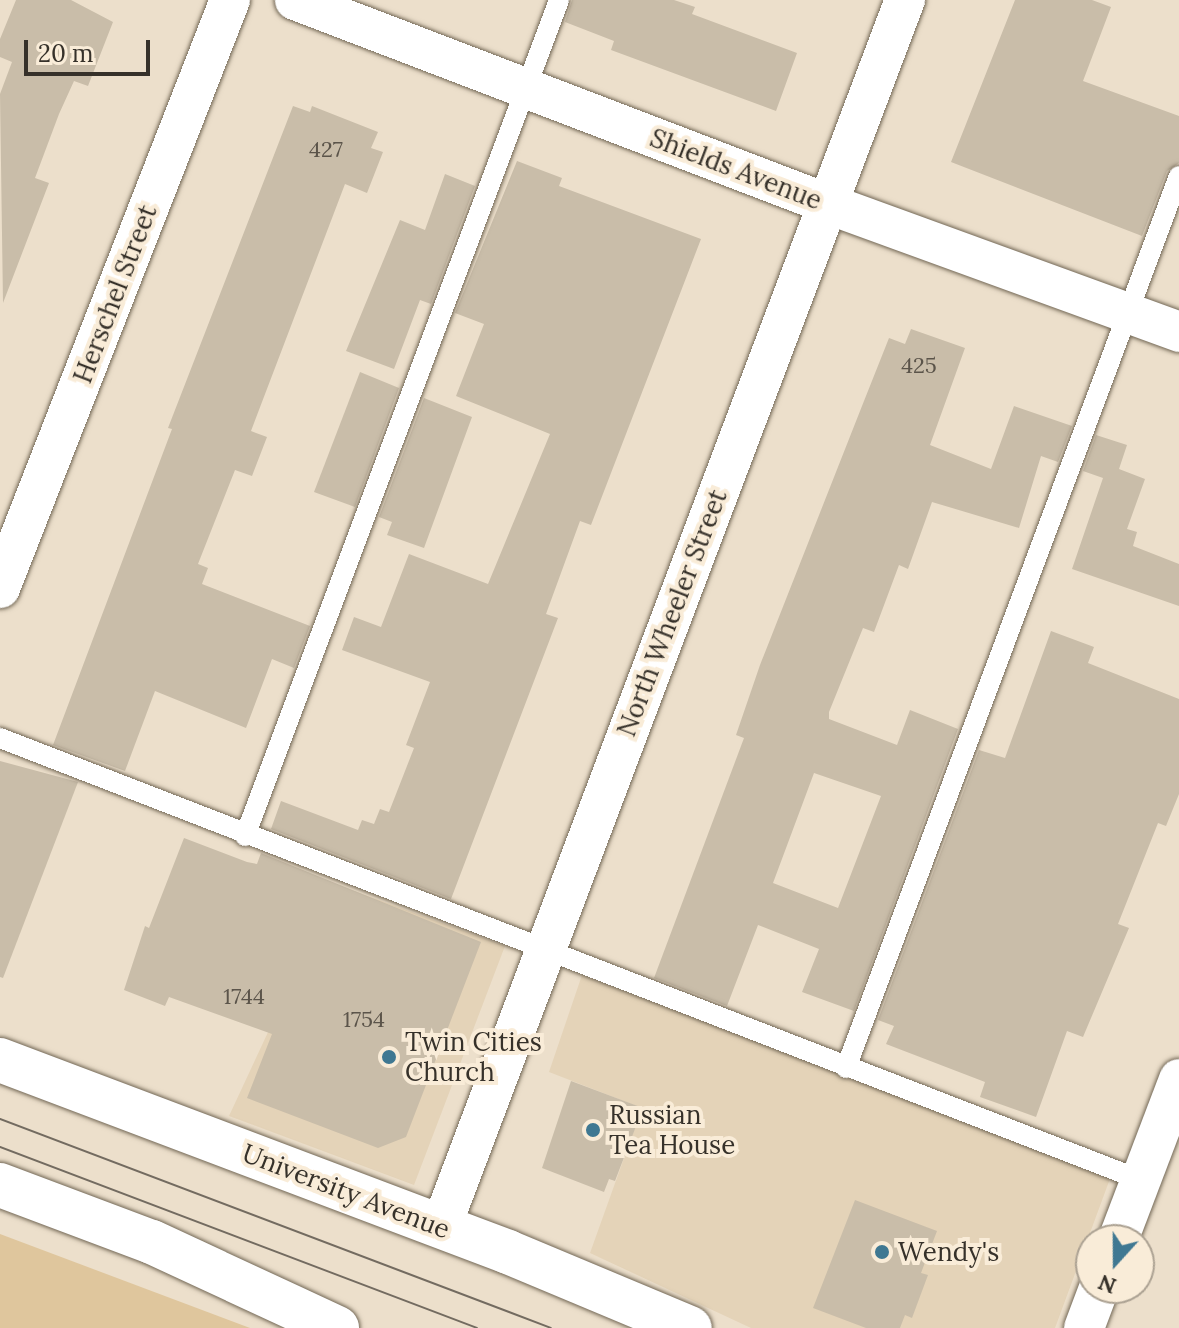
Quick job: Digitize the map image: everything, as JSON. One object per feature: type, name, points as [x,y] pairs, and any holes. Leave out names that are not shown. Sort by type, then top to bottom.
[{"type":"main road","name":"University Avenue","points":[[0,1060],[441,1227],[690,1328]]},
{"type":"main road","points":[[0,1185],[152,1242],[337,1328]]},
{"type":"street","name":"Herschel Street","points":[[0,588],[230,0]]},
{"type":"street","name":"Shields Avenue","points":[[295,0],[828,204],[1179,332]]},
{"type":"street","name":"North Wheeler Street","points":[[441,1227],[905,0]]},
{"type":"street","points":[[1124,1224],[1179,1079]]},
{"type":"street","points":[[1084,1328],[1093,1304]]},
{"type":"lane","points":[[245,836],[559,0]]},
{"type":"lane","points":[[846,1068],[1179,176]]},
{"type":"lane","points":[[0,738],[245,836],[1141,1180]]},
{"type":"shaded area","points":[[324,880],[505,946],[414,1185],[229,1116],[269,1030]]},
{"type":"shaded area","points":[[582,975],[1111,1176],[1093,1224],[1075,1224],[1075,1274],[1055,1328],[751,1328],[590,1253],[642,1108],[549,1072]]},
{"type":"shaded area","points":[[0,1234],[250,1328],[0,1328]]},
{"type":"building","points":[[16,0],[71,0],[113,22],[88,86],[74,81],[59,114],[35,178],[49,183],[3,303],[0,94],[12,62],[0,57],[0,39]]},
{"type":"building","points":[[572,0],[674,0],[695,7],[692,14],[797,53],[776,111],[611,50],[614,41],[565,22]]},
{"type":"building","points":[[1015,0],[1092,0],[1111,7],[1083,81],[1179,116],[1179,163],[1167,171],[1142,236],[951,162]]},
{"type":"building","points":[[293,106],[310,112],[312,106],[378,132],[371,148],[383,152],[367,193],[345,184],[251,431],[267,437],[252,476],[235,470],[198,564],[208,568],[202,584],[310,626],[294,668],[272,659],[246,728],[155,691],[125,771],[53,745],[172,429],[168,428]]},
{"type":"building","points":[[517,161],[562,178],[559,186],[701,239],[591,525],[580,521],[546,614],[558,618],[451,899],[271,829],[281,801],[358,830],[362,820],[374,824],[380,809],[389,812],[414,748],[406,745],[430,682],[342,650],[354,617],[381,627],[409,554],[488,584],[550,434],[456,396],[484,324],[455,313]]},
{"type":"building","points":[[445,174],[475,186],[431,304],[420,300],[394,369],[346,351],[400,220],[425,230]]},
{"type":"building","points":[[911,329],[965,348],[930,445],[991,469],[1014,406],[1072,426],[1058,462],[1041,456],[1019,528],[932,502],[908,569],[899,565],[874,632],[863,628],[829,712],[829,719],[897,745],[910,710],[958,729],[854,1011],[802,992],[819,949],[758,925],[727,1006],[654,978],[744,738],[736,735],[760,665],[862,406],[889,338],[905,344]],"holes":[[[814,773],[881,796],[838,908],[773,883]]]},
{"type":"building","points":[[360,372],[399,388],[355,507],[314,492]]},
{"type":"building","points":[[424,398],[472,417],[424,548],[387,535],[392,522],[379,517]]},
{"type":"building","points":[[1096,435],[1127,445],[1119,469],[1145,479],[1127,529],[1137,532],[1133,546],[1179,564],[1179,606],[1072,569],[1103,478],[1083,471]]},
{"type":"building","points":[[1051,631],[1094,647],[1088,663],[1179,699],[1179,794],[1166,826],[1158,823],[1118,924],[1129,928],[1083,1037],[1067,1031],[1036,1117],[980,1097],[985,1082],[886,1044],[894,1026],[878,1020],[979,750],[1005,758]]},
{"type":"building","points":[[0,761],[78,782],[3,978],[0,977]]},
{"type":"building","points":[[184,838],[257,864],[261,853],[481,942],[406,1137],[378,1148],[247,1098],[272,1034],[169,997],[165,1006],[124,990],[145,926],[149,928]]},
{"type":"building","name":"Russian Tea House","points":[[571,1081],[643,1108],[615,1181],[609,1179],[604,1192],[542,1168]]},
{"type":"building","name":"Wendy's","points":[[855,1200],[937,1231],[921,1273],[928,1275],[912,1318],[905,1315],[900,1328],[866,1328],[813,1308]]},
{"type":"tram line","points":[[0,1119],[551,1328]]},
{"type":"tram line","points":[[0,1147],[477,1328]]},
{"type":"place","name":"Twin Cities Church","points":[[389,1057]]},
{"type":"place","name":"Russian Tea House","points":[[593,1130]]},
{"type":"place","name":"Wendy's","points":[[882,1252]]}]
